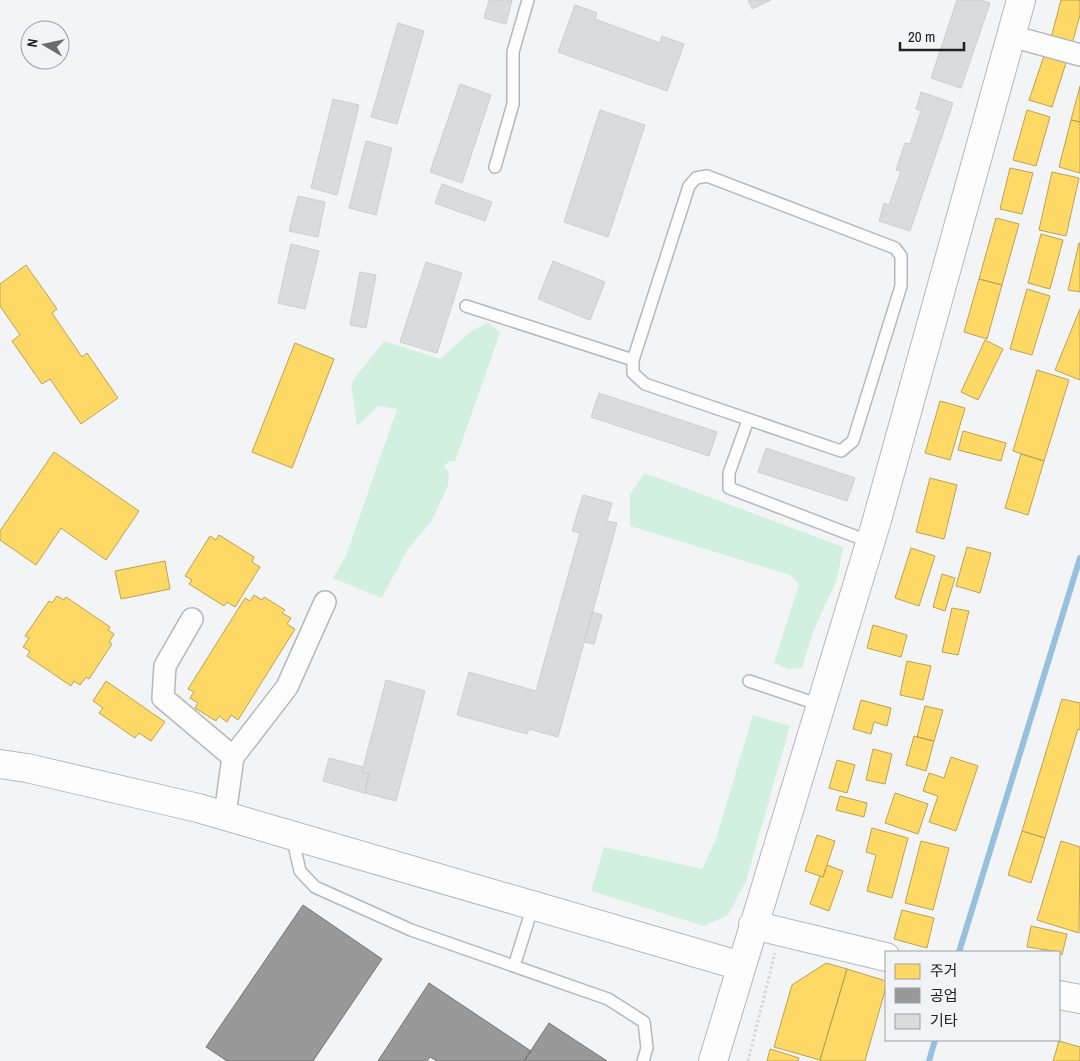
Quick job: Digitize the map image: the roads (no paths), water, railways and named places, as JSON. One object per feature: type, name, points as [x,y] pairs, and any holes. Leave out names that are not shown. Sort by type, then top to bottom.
[{"type":"street","points":[[713,1061],[870,542],[1021,0]]},
{"type":"street","points":[[1011,36],[1080,55]]},
{"type":"street","points":[[225,815],[233,757],[287,687],[325,602]]},
{"type":"street","points":[[192,619],[165,666],[163,698],[233,757]]},
{"type":"street","points":[[0,764],[27,768],[225,815],[741,966]]},
{"type":"street","points":[[753,925],[885,957]]},
{"type":"street","points":[[1060,995],[1080,1000]]},
{"type":"lane","points":[[495,167],[513,104],[513,52],[528,0]]},
{"type":"lane","points":[[708,176],[895,248],[901,256],[901,286],[853,441],[842,451],[644,384],[633,372],[633,360],[689,186],[696,178],[708,176]]},
{"type":"lane","points":[[466,306],[633,360]]},
{"type":"lane","points":[[748,420],[729,473],[729,488],[870,542]]},
{"type":"lane","points":[[749,681],[820,705]]},
{"type":"lane","points":[[292,835],[300,871],[316,887],[411,930],[608,999],[644,1022],[647,1048],[643,1061]]},
{"type":"lane","points":[[514,966],[533,906]]},
{"type":"waterway","points":[[959,951],[1080,558]]},
{"type":"waterway","points":[[929,1061],[935,1041]]}]
